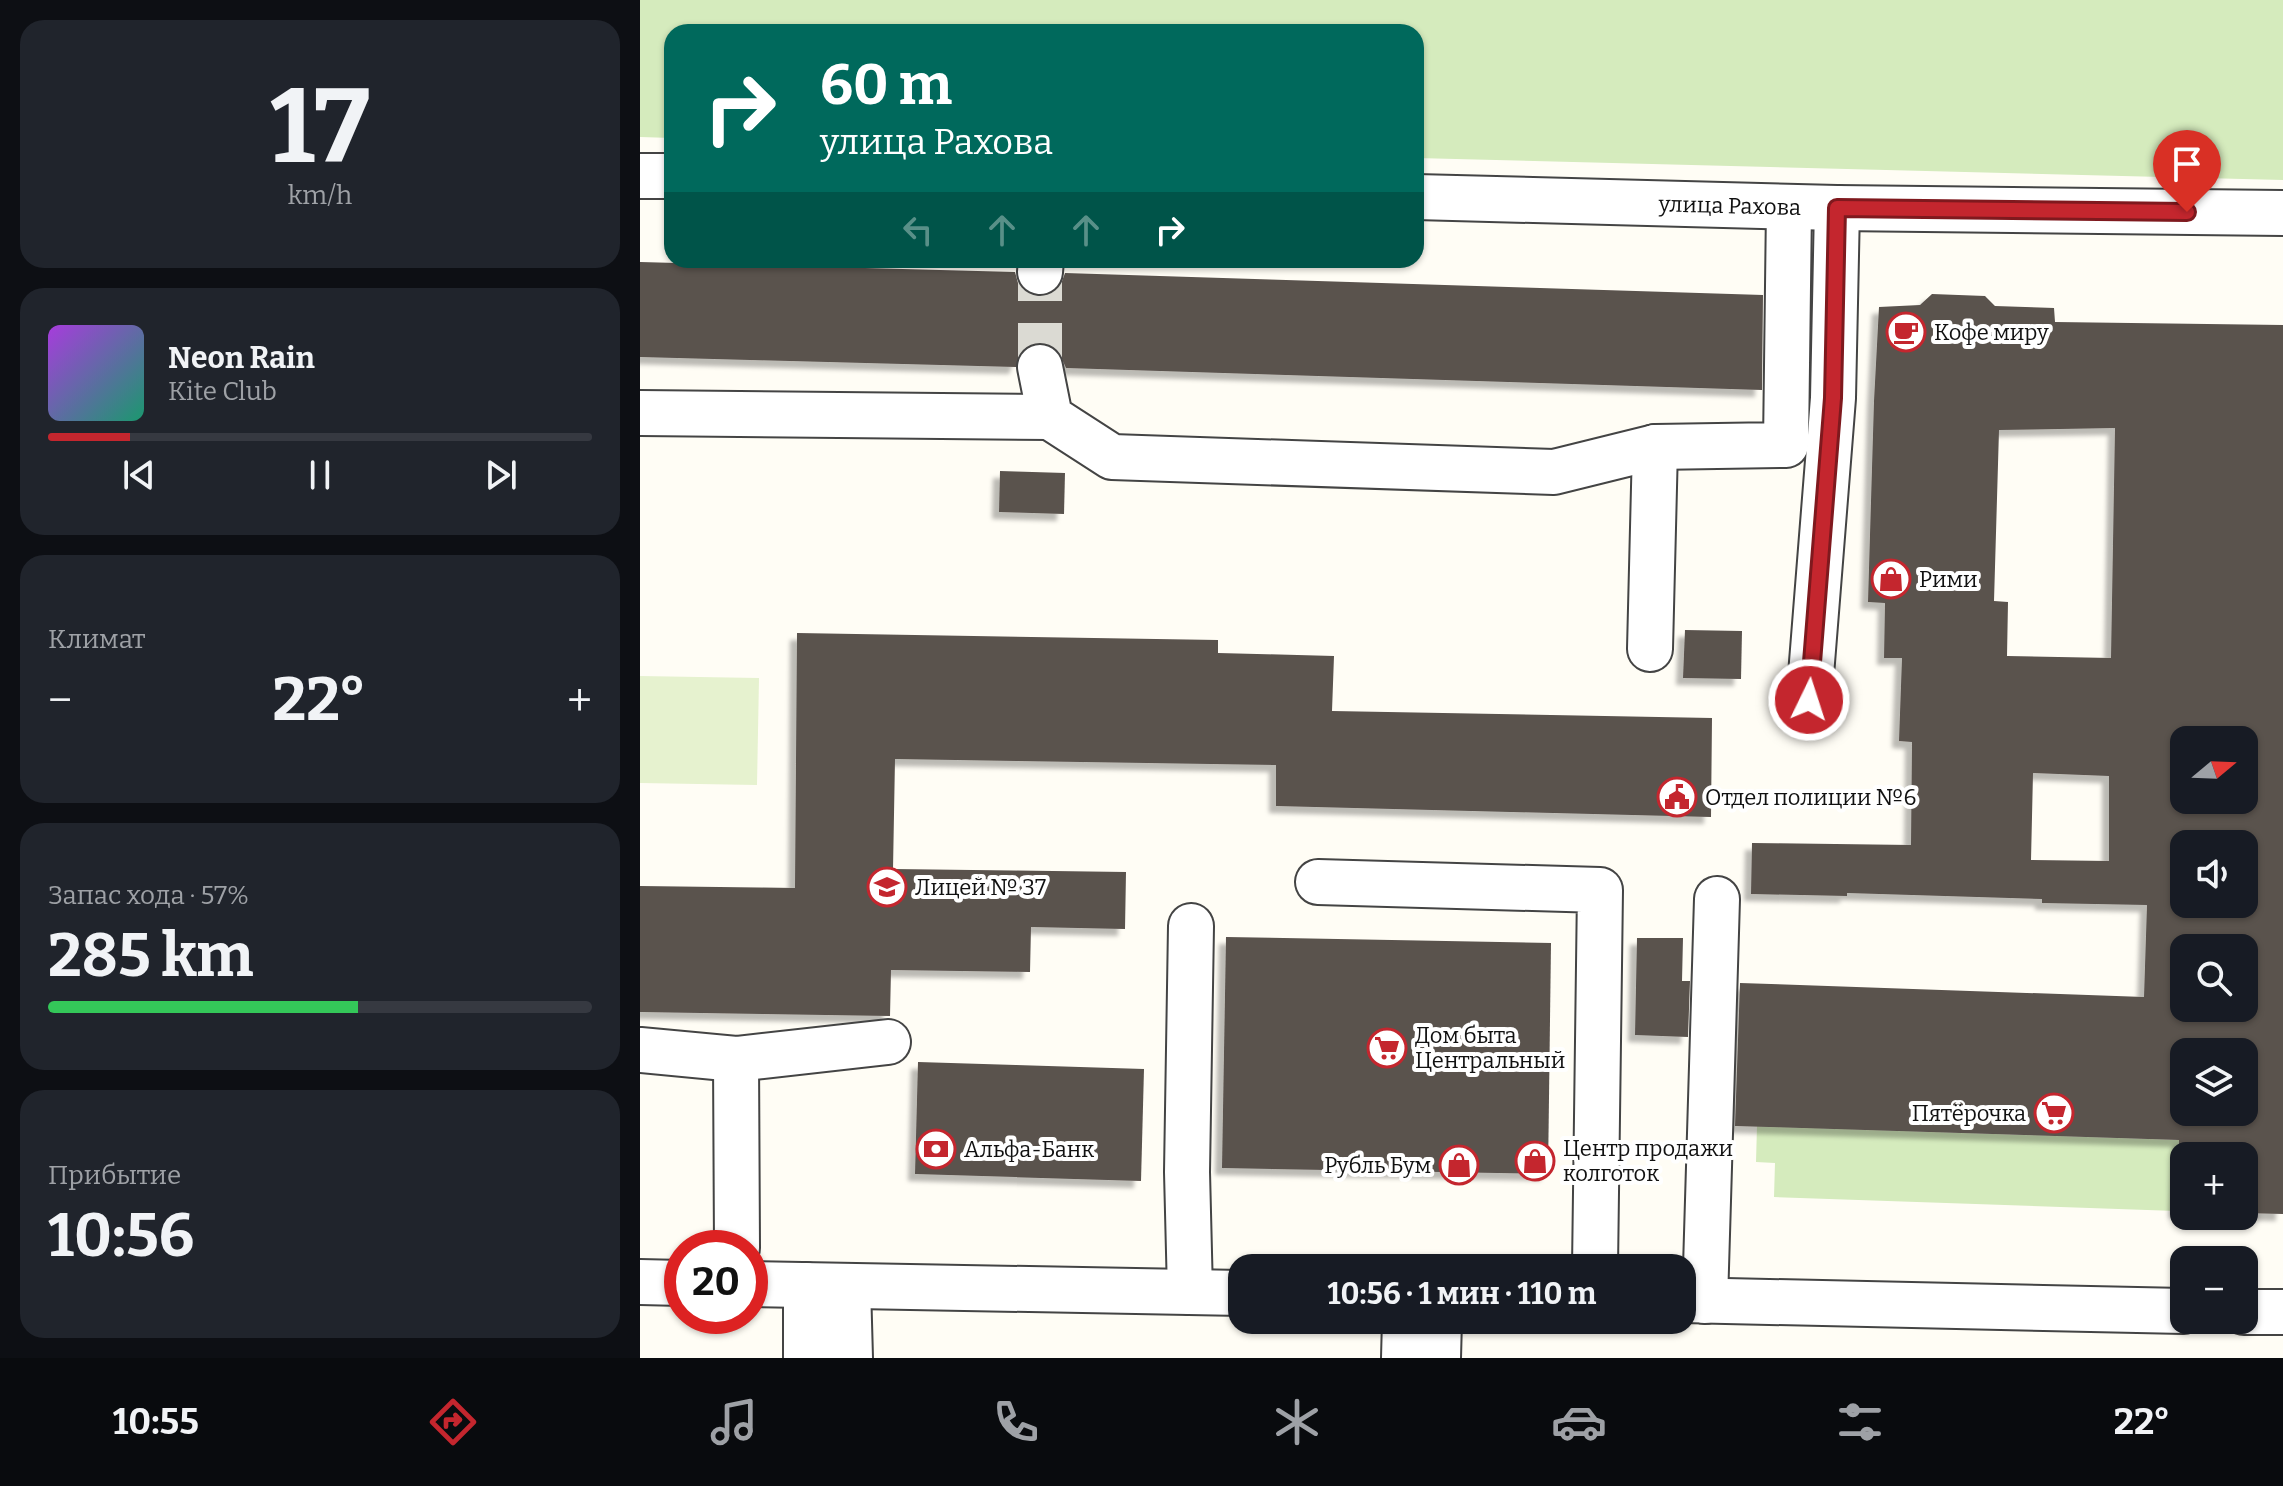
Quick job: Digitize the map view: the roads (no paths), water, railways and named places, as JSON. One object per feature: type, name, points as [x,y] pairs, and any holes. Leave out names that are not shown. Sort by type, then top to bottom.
[{"type":"street","points":[[640,176],[664,176]]},
{"type":"street","name":"улица Рахова","points":[[1424,197],[1837,208],[2283,213]]},
{"type":"street","points":[[640,413],[1050,417],[1112,457],[1554,472],[1655,447],[1786,445],[1789,207]]},
{"type":"street","points":[[1809,700],[1833,398],[1837,208]]},
{"type":"street","points":[[1040,367],[1050,417]]},
{"type":"street","points":[[1650,649],[1655,447]]},
{"type":"street","points":[[1318,882],[1600,890],[1595,1254]]},
{"type":"street","points":[[1696,1254],[1717,899]]},
{"type":"street","points":[[1190,1292],[1187,1172],[1191,926]]},
{"type":"street","points":[[640,1050],[736,1059],[888,1042]]},
{"type":"street","points":[[736,1059],[737,1230]]},
{"type":"street","points":[[640,1282],[664,1283]]},
{"type":"street","points":[[768,1284],[1228,1293]]},
{"type":"street","points":[[806,1285],[806,1358]]},
{"type":"street","points":[[848,1286],[850,1358]]},
{"type":"street","points":[[1696,1300],[2170,1311]]},
{"type":"street","points":[[2258,1312],[2283,1312]]},
{"type":"street","points":[[1404,1358],[1405,1334]]},
{"type":"street","points":[[1438,1358],[1439,1334]]},
{"type":"tunnel","points":[[1040,272],[1040,367]]},
{"type":"place","name":"Кофе миру","points":[[1906,332]]},
{"type":"place","name":"Рими","points":[[1891,579]]},
{"type":"place","name":"Отдел полиции №6","points":[[1677,797]]},
{"type":"place","name":"Лицей № 37","points":[[887,887]]},
{"type":"place","name":"Дом быта Центральный","points":[[1387,1048]]},
{"type":"place","name":"Пятёрочка","points":[[2054,1113]]},
{"type":"place","name":"Альфа-Банк","points":[[936,1149]]},
{"type":"place","name":"Центр продажи колготок","points":[[1535,1161]]},
{"type":"place","name":"Рубль Бум","points":[[1459,1165]]}]
